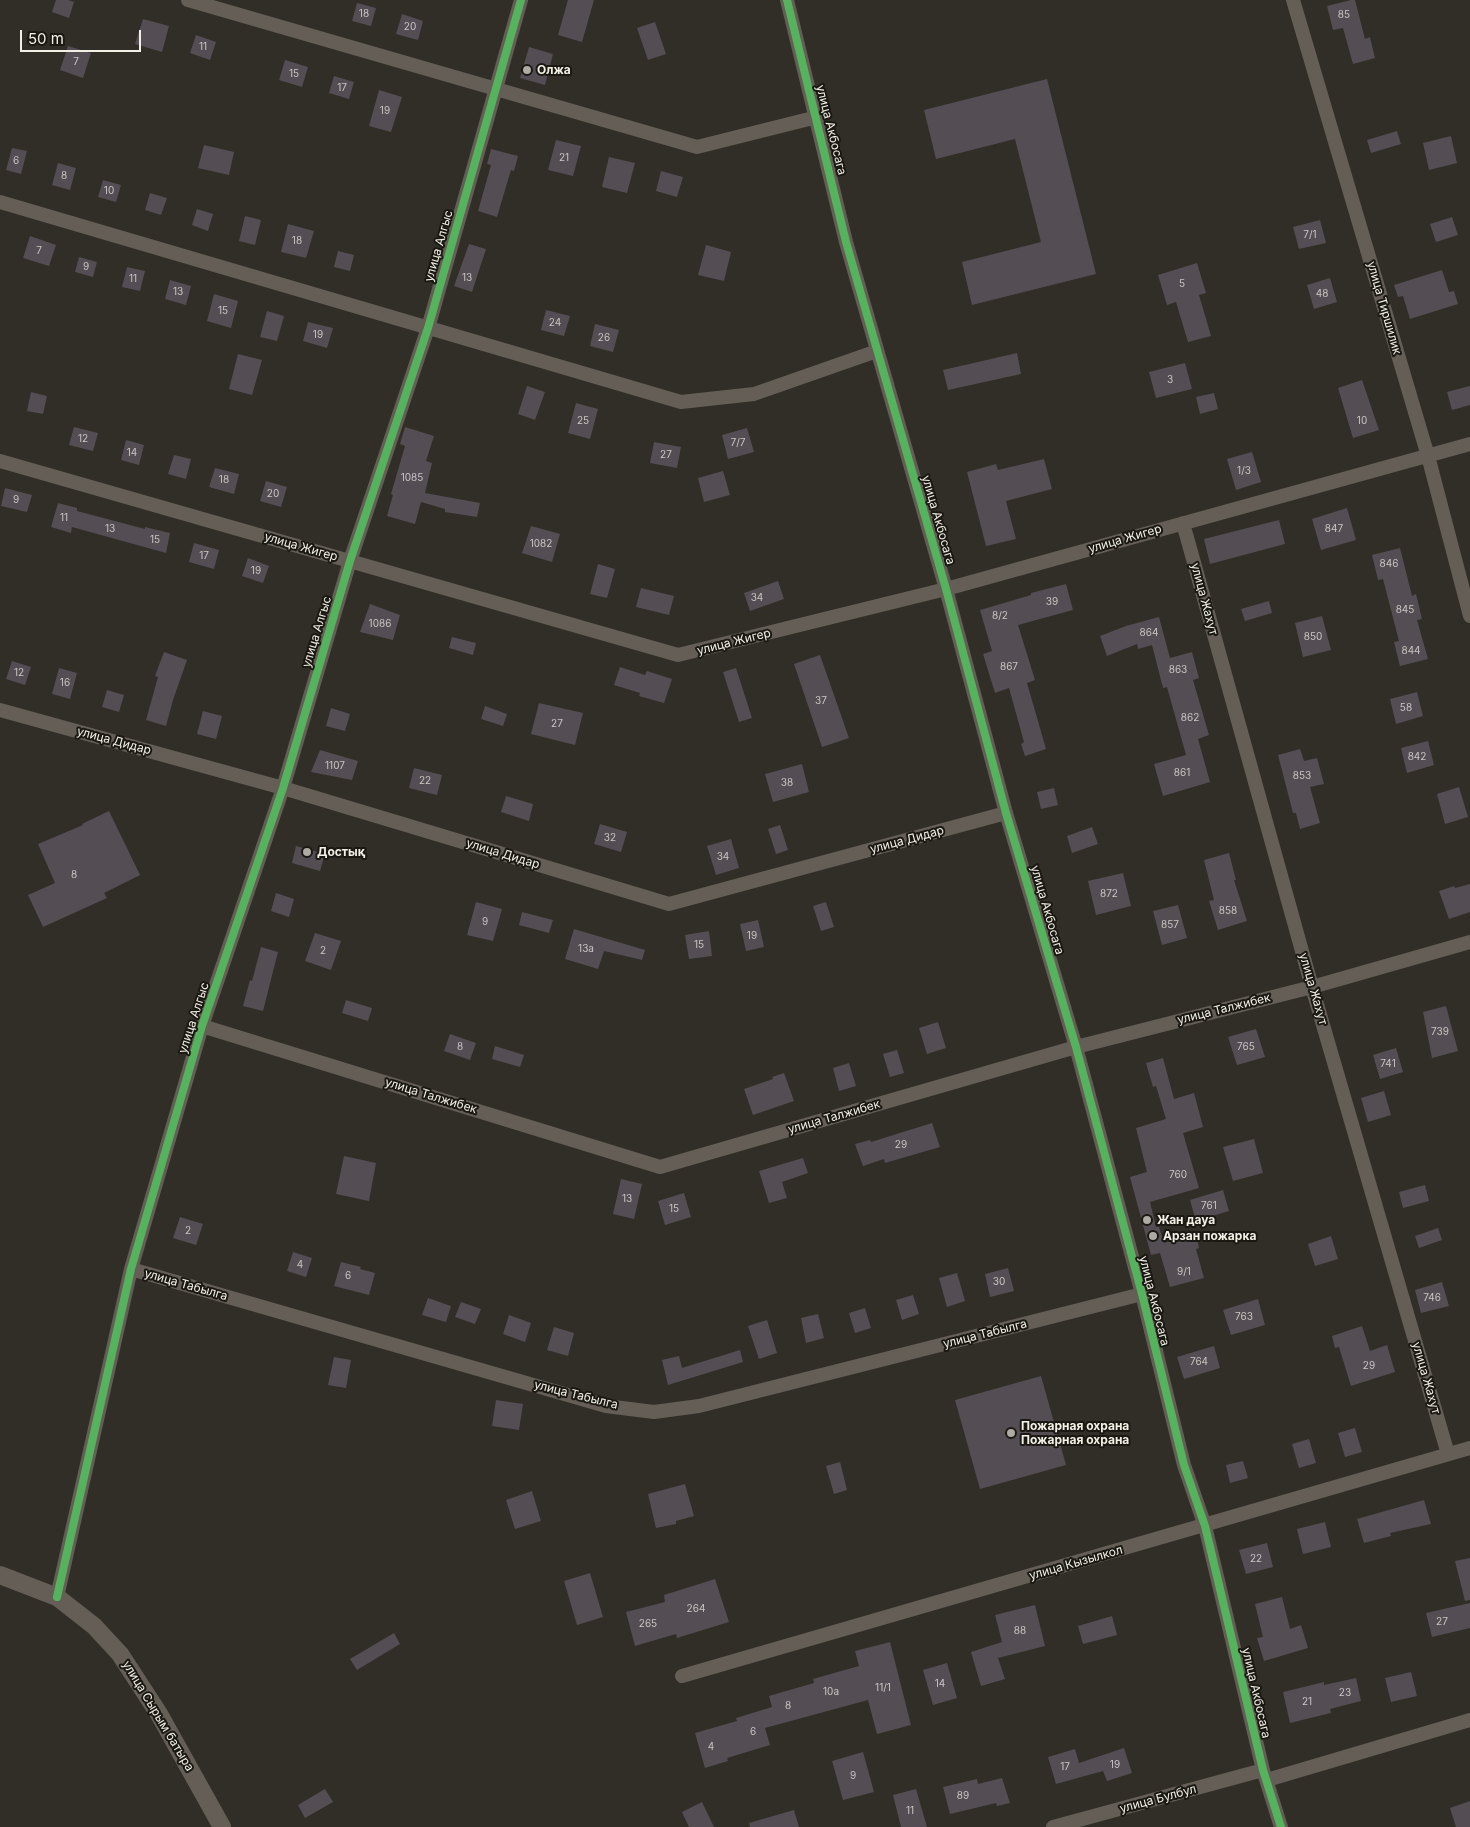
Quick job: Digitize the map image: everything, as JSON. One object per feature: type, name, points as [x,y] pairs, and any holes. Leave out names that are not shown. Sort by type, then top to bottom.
[{"type":"street","points":[[188,0],[697,147],[816,117]]},
{"type":"street","name":"улица Алгыс","points":[[57,1597],[131,1269],[202,1026],[283,788],[350,561],[428,328],[494,89],[521,0]]},
{"type":"street","name":"улица Акбосага","points":[[786,0],[846,242],[946,589],[1006,813],[1076,1047],[1142,1294],[1184,1465],[1205,1526],[1265,1775],[1281,1827]]},
{"type":"street","name":"улица Тиршилик","points":[[1293,0],[1428,456],[1470,616]]},
{"type":"street","points":[[0,202],[681,402],[754,394],[877,351]]},
{"type":"street","name":"улица Жигер","points":[[0,461],[678,656],[946,589],[1470,444]]},
{"type":"street","name":"улица Жахут","points":[[1183,523],[1312,987],[1448,1454]]},
{"type":"street","name":"улица Дидар","points":[[0,710],[283,788],[670,904],[1006,813]]},
{"type":"street","name":"улица Талжибек","points":[[202,1026],[660,1166],[1076,1047],[1312,987],[1470,942]]},
{"type":"street","name":"улица Табылга","points":[[131,1269],[606,1406],[654,1412],[699,1406],[1142,1294]]},
{"type":"street","name":"улица Кызылкол","points":[[682,1676],[1470,1448]]},
{"type":"street","name":"улица Сырым батыра","points":[[0,1575],[57,1597],[94,1626],[120,1654],[159,1714],[222,1827]]},
{"type":"street","name":"улица Булбул","points":[[1053,1827],[1265,1775],[1470,1720]]},
{"type":"building","points":[[56,0],[74,2],[69,18],[52,12]]},
{"type":"building","points":[[568,0],[594,0],[582,42],[558,35]]},
{"type":"building","points":[[1355,0],[1365,39],[1370,37],[1375,58],[1353,64],[1343,28],[1333,30],[1327,6]]},
{"type":"building","points":[[357,3],[376,8],[371,26],[352,21]]},
{"type":"building","points":[[402,14],[423,21],[418,40],[396,34]]},
{"type":"building","points":[[143,19],[169,26],[162,52],[135,44]]},
{"type":"building","points":[[655,22],[666,54],[648,60],[637,28]]},
{"type":"building","points":[[196,35],[216,42],[210,60],[190,53]]},
{"type":"building","points":[[68,46],[91,53],[83,78],[60,70]]},
{"type":"building","points":[[529,47],[553,54],[545,85],[520,78]]},
{"type":"building","points":[[285,60],[308,67],[302,87],[279,80]]},
{"type":"building","points":[[334,76],[354,82],[349,99],[329,93]]},
{"type":"building","points":[[1047,79],[1096,274],[972,305],[962,262],[1041,242],[1015,139],[936,159],[924,110]]},
{"type":"building","points":[[379,90],[402,97],[391,132],[369,126]]},
{"type":"building","points":[[1397,131],[1401,144],[1371,153],[1367,140]]},
{"type":"building","points":[[1451,136],[1457,163],[1429,170],[1423,143]]},
{"type":"building","points":[[556,140],[581,146],[573,176],[548,170]]},
{"type":"building","points":[[204,145],[234,152],[229,175],[198,168]]},
{"type":"building","points":[[12,148],[27,151],[21,174],[6,170]]},
{"type":"building","points":[[491,149],[518,156],[514,171],[511,170],[497,217],[478,211],[491,165],[487,164]]},
{"type":"building","points":[[609,157],[635,163],[627,193],[602,187]]},
{"type":"building","points":[[58,163],[76,168],[70,190],[52,185]]},
{"type":"building","points":[[661,171],[683,177],[677,197],[656,191]]},
{"type":"building","points":[[103,180],[121,185],[116,202],[98,197]]},
{"type":"building","points":[[150,193],[167,198],[161,215],[145,210]]},
{"type":"building","points":[[197,209],[213,214],[208,231],[192,225]]},
{"type":"building","points":[[245,216],[261,220],[255,245],[239,241]]},
{"type":"building","points":[[1452,217],[1458,235],[1436,242],[1430,224]]},
{"type":"building","points":[[1320,220],[1326,243],[1299,249],[1293,227]]},
{"type":"building","points":[[288,224],[314,231],[306,258],[281,252]]},
{"type":"building","points":[[30,236],[56,245],[49,266],[23,258]]},
{"type":"building","points":[[469,244],[486,249],[472,292],[454,286]]},
{"type":"building","points":[[706,245],[731,252],[724,281],[698,275]]},
{"type":"building","points":[[338,251],[354,255],[350,271],[334,267]]},
{"type":"building","points":[[79,257],[97,262],[93,277],[75,272]]},
{"type":"building","points":[[1197,263],[1206,293],[1199,295],[1211,336],[1188,342],[1176,302],[1167,305],[1158,275]]},
{"type":"building","points":[[127,267],[145,271],[140,291],[122,287]]},
{"type":"building","points":[[1442,270],[1449,292],[1454,291],[1458,304],[1410,319],[1403,296],[1398,297],[1394,285]]},
{"type":"building","points":[[1330,278],[1337,302],[1314,309],[1307,285]]},
{"type":"building","points":[[170,280],[191,286],[186,305],[165,299]]},
{"type":"building","points":[[214,294],[238,301],[231,328],[207,321]]},
{"type":"building","points":[[546,310],[570,316],[564,336],[541,330]]},
{"type":"building","points":[[267,311],[284,316],[277,341],[260,337]]},
{"type":"building","points":[[308,322],[333,328],[327,348],[303,341]]},
{"type":"building","points":[[595,324],[619,330],[613,352],[590,346]]},
{"type":"building","points":[[1017,353],[1021,374],[948,390],[943,370]]},
{"type":"building","points":[[238,354],[262,360],[252,395],[229,389]]},
{"type":"building","points":[[1185,363],[1192,389],[1156,398],[1149,372]]},
{"type":"building","points":[[1362,380],[1379,430],[1353,438],[1338,388]]},
{"type":"building","points":[[527,386],[545,392],[535,420],[518,414]]},
{"type":"building","points":[[1470,386],[1470,405],[1452,410],[1447,392]]},
{"type":"building","points":[[31,392],[47,396],[43,414],[27,411]]},
{"type":"building","points":[[1214,393],[1218,409],[1200,414],[1196,397]]},
{"type":"building","points":[[576,403],[598,409],[590,439],[568,433]]},
{"type":"building","points":[[74,427],[98,433],[93,451],[69,445]]},
{"type":"building","points":[[405,427],[434,436],[426,461],[432,463],[425,493],[480,503],[477,517],[445,512],[445,509],[421,502],[415,524],[387,516],[393,495],[391,494],[405,446],[400,444]]},
{"type":"building","points":[[747,428],[754,452],[728,459],[722,435]]},
{"type":"building","points":[[126,440],[144,445],[139,465],[121,460]]},
{"type":"building","points":[[654,442],[681,447],[677,468],[650,463]]},
{"type":"building","points":[[1252,452],[1261,482],[1236,490],[1227,459]]},
{"type":"building","points":[[174,455],[191,459],[186,479],[168,474]]},
{"type":"building","points":[[1044,459],[1052,489],[1006,501],[1016,539],[986,546],[967,472],[996,464],[998,470]]},
{"type":"building","points":[[215,468],[239,474],[234,494],[209,487]]},
{"type":"building","points":[[723,471],[730,495],[704,502],[698,478]]},
{"type":"building","points":[[266,481],[287,487],[281,507],[260,501]]},
{"type":"building","points":[[5,488],[32,495],[27,512],[1,506]]},
{"type":"building","points":[[58,503],[77,508],[77,511],[145,529],[145,527],[170,533],[166,553],[72,527],[71,533],[51,527]]},
{"type":"building","points":[[1347,508],[1356,540],[1321,550],[1312,519]]},
{"type":"building","points":[[1279,520],[1285,544],[1210,564],[1204,539]]},
{"type":"building","points":[[531,526],[560,534],[552,562],[522,553]]},
{"type":"building","points":[[194,543],[219,550],[214,569],[189,562]]},
{"type":"building","points":[[1400,548],[1412,596],[1416,594],[1422,619],[1417,620],[1428,659],[1400,666],[1394,642],[1399,641],[1383,579],[1378,580],[1372,555]]},
{"type":"building","points":[[248,558],[269,566],[263,583],[242,576]]},
{"type":"building","points":[[598,564],[615,569],[607,598],[590,594]]},
{"type":"building","points":[[778,581],[784,599],[750,611],[744,593]]},
{"type":"building","points":[[1066,584],[1073,610],[1018,625],[1035,680],[1027,683],[1046,749],[1025,756],[1021,744],[1024,742],[1009,688],[995,693],[983,654],[992,651],[980,610],[1031,595],[1031,593]]},
{"type":"building","points":[[641,588],[674,596],[669,615],[636,607]]},
{"type":"building","points":[[1269,601],[1272,613],[1245,621],[1241,609]]},
{"type":"building","points":[[370,604],[400,615],[393,640],[360,632]]},
{"type":"building","points":[[1322,616],[1331,650],[1303,657],[1295,623]]},
{"type":"building","points":[[1159,617],[1170,658],[1192,652],[1199,678],[1193,680],[1209,735],[1198,739],[1210,782],[1163,796],[1154,764],[1186,755],[1167,687],[1163,688],[1152,645],[1138,649],[1137,644],[1107,656],[1100,636],[1126,626]]},
{"type":"building","points":[[452,637],[476,643],[473,655],[449,648]]},
{"type":"building","points":[[164,652],[187,660],[166,726],[146,720],[158,677],[155,676]]},
{"type":"building","points":[[820,655],[849,738],[822,747],[794,664]]},
{"type":"building","points":[[12,661],[31,667],[25,685],[6,679]]},
{"type":"building","points":[[620,667],[645,675],[647,671],[672,679],[664,703],[639,696],[640,693],[614,685]]},
{"type":"building","points":[[59,668],[77,673],[70,699],[52,694]]},
{"type":"building","points":[[736,668],[752,718],[739,722],[723,672]]},
{"type":"building","points":[[107,690],[124,695],[119,712],[102,707]]},
{"type":"building","points":[[1417,692],[1423,716],[1396,724],[1390,699]]},
{"type":"building","points":[[539,703],[583,713],[575,745],[531,734]]},
{"type":"building","points":[[485,706],[507,714],[503,726],[481,719]]},
{"type":"building","points":[[331,708],[350,714],[345,731],[326,726]]},
{"type":"building","points":[[203,711],[222,716],[216,739],[197,734]]},
{"type":"building","points":[[1428,741],[1434,765],[1407,773],[1401,748]]},
{"type":"building","points":[[1300,749],[1304,761],[1317,758],[1324,784],[1310,787],[1320,823],[1300,829],[1296,813],[1293,813],[1278,755]]},
{"type":"building","points":[[320,750],[358,761],[352,780],[311,772]]},
{"type":"building","points":[[802,764],[809,792],[773,802],[765,774]]},
{"type":"building","points":[[414,768],[442,775],[437,795],[409,788]]},
{"type":"building","points":[[1459,787],[1468,817],[1445,824],[1437,794]]},
{"type":"building","points":[[1054,788],[1058,805],[1041,809],[1037,792]]},
{"type":"building","points":[[506,796],[533,804],[529,821],[501,812]]},
{"type":"building","points":[[109,811],[140,875],[104,893],[107,898],[43,927],[28,895],[55,883],[38,844],[83,825]]},
{"type":"building","points":[[600,824],[627,832],[621,852],[594,844]]},
{"type":"building","points":[[780,825],[788,850],[776,854],[768,829]]},
{"type":"building","points":[[1092,827],[1098,844],[1072,853],[1067,836]]},
{"type":"building","points":[[731,839],[739,868],[716,875],[707,846]]},
{"type":"building","points":[[296,846],[325,854],[320,871],[292,863]]},
{"type":"building","points":[[1229,853],[1236,880],[1234,880],[1247,921],[1218,930],[1209,901],[1214,900],[1204,860]]},
{"type":"building","points":[[1123,873],[1131,906],[1096,915],[1088,881]]},
{"type":"building","points":[[1470,884],[1470,912],[1449,919],[1439,891],[1454,886],[1455,888]]},
{"type":"building","points":[[276,893],[294,899],[289,917],[271,911]]},
{"type":"building","points":[[476,902],[502,909],[493,941],[467,935]]},
{"type":"building","points":[[826,902],[834,927],[821,931],[813,906]]},
{"type":"building","points":[[1178,905],[1187,938],[1162,945],[1153,911]]},
{"type":"building","points":[[522,912],[553,920],[549,933],[519,925]]},
{"type":"building","points":[[758,920],[764,947],[746,951],[740,924]]},
{"type":"building","points":[[574,929],[645,950],[642,960],[604,951],[598,969],[565,959]]},
{"type":"building","points":[[709,931],[712,956],[689,959],[685,935]]},
{"type":"building","points":[[315,933],[341,941],[331,970],[305,961]]},
{"type":"building","points":[[261,947],[278,952],[263,1011],[243,1006]]},
{"type":"building","points":[[346,1000],[372,1008],[368,1021],[342,1013]]},
{"type":"building","points":[[1446,1006],[1458,1051],[1432,1058],[1423,1012]]},
{"type":"building","points":[[938,1022],[946,1048],[927,1054],[919,1028]]},
{"type":"building","points":[[1256,1029],[1265,1057],[1237,1065],[1228,1037]]},
{"type":"building","points":[[450,1034],[476,1043],[470,1060],[444,1051]]},
{"type":"building","points":[[495,1046],[524,1055],[520,1067],[492,1059]]},
{"type":"building","points":[[1396,1048],[1403,1072],[1380,1079],[1373,1055]]},
{"type":"building","points":[[897,1050],[904,1073],[890,1077],[883,1054]]},
{"type":"building","points":[[1163,1058],[1174,1099],[1194,1093],[1203,1127],[1183,1133],[1199,1188],[1150,1202],[1156,1227],[1159,1227],[1164,1243],[1196,1234],[1199,1248],[1196,1249],[1204,1278],[1170,1287],[1160,1253],[1151,1255],[1130,1177],[1147,1172],[1136,1128],[1166,1119],[1156,1086],[1153,1087],[1146,1063]]},
{"type":"building","points":[[849,1063],[856,1086],[839,1091],[833,1068]]},
{"type":"building","points":[[784,1073],[794,1101],[753,1115],[744,1089]]},
{"type":"building","points":[[1384,1091],[1391,1115],[1368,1122],[1361,1098]]},
{"type":"building","points":[[932,1123],[940,1147],[885,1163],[884,1159],[863,1166],[855,1144],[870,1140],[871,1142]]},
{"type":"building","points":[[1254,1139],[1263,1173],[1233,1181],[1223,1147]]},
{"type":"building","points":[[344,1156],[376,1163],[369,1201],[336,1194]]},
{"type":"building","points":[[803,1158],[808,1173],[782,1182],[787,1198],[769,1203],[759,1171]]},
{"type":"building","points":[[621,1179],[642,1184],[634,1219],[613,1214]]},
{"type":"building","points":[[1425,1185],[1429,1201],[1403,1208],[1399,1192]]},
{"type":"building","points":[[1223,1190],[1229,1211],[1196,1221],[1190,1200]]},
{"type":"building","points":[[684,1193],[691,1217],[665,1225],[658,1201]]},
{"type":"building","points":[[180,1217],[203,1224],[196,1245],[173,1238]]},
{"type":"building","points":[[1438,1228],[1442,1240],[1419,1248],[1415,1236]]},
{"type":"building","points":[[1331,1236],[1338,1259],[1315,1266],[1308,1244]]},
{"type":"building","points":[[293,1252],[312,1258],[306,1277],[287,1271]]},
{"type":"building","points":[[341,1262],[375,1273],[369,1295],[334,1286]]},
{"type":"building","points":[[1008,1268],[1014,1291],[990,1297],[985,1274]]},
{"type":"building","points":[[957,1273],[965,1301],[947,1307],[939,1278]]},
{"type":"building","points":[[1442,1282],[1449,1306],[1421,1313],[1415,1290]]},
{"type":"building","points":[[913,1295],[919,1314],[902,1320],[896,1300]]},
{"type":"building","points":[[428,1298],[451,1306],[446,1322],[422,1315]]},
{"type":"building","points":[[1258,1299],[1265,1325],[1231,1335],[1223,1310]]},
{"type":"building","points":[[461,1302],[481,1309],[475,1324],[455,1317]]},
{"type":"building","points":[[865,1308],[871,1328],[855,1333],[849,1313]]},
{"type":"building","points":[[818,1314],[824,1338],[806,1343],[801,1318]]},
{"type":"building","points":[[509,1315],[531,1323],[525,1342],[503,1334]]},
{"type":"building","points":[[767,1320],[777,1353],[759,1359],[748,1326]]},
{"type":"building","points":[[1362,1326],[1370,1351],[1387,1345],[1395,1372],[1351,1386],[1339,1347],[1335,1348],[1332,1336]]},
{"type":"building","points":[[554,1327],[574,1333],[568,1356],[547,1350]]},
{"type":"building","points":[[1214,1346],[1220,1368],[1184,1379],[1177,1357]]},
{"type":"building","points":[[740,1350],[743,1362],[668,1385],[662,1360],[679,1356],[682,1368]]},
{"type":"building","points":[[334,1357],[351,1360],[346,1388],[328,1385]]},
{"type":"building","name":"Пожарная охрана Пожарная охрана","points":[[1041,1376],[1066,1465],[980,1489],[955,1400]]},
{"type":"building","points":[[496,1400],[523,1404],[519,1430],[492,1426]]},
{"type":"building","points":[[1355,1428],[1362,1452],[1345,1457],[1338,1433]]},
{"type":"building","points":[[1309,1439],[1316,1463],[1299,1468],[1292,1444]]},
{"type":"building","points":[[1243,1461],[1248,1478],[1230,1483],[1226,1465]]},
{"type":"building","points":[[840,1462],[847,1490],[834,1494],[826,1466]]},
{"type":"building","points":[[685,1484],[694,1516],[676,1521],[676,1524],[656,1528],[648,1494]]},
{"type":"building","points":[[532,1491],[541,1521],[515,1529],[506,1500]]},
{"type":"building","points":[[1424,1500],[1431,1524],[1390,1533],[1391,1536],[1364,1543],[1357,1519]]},
{"type":"building","points":[[1325,1522],[1331,1547],[1303,1554],[1297,1529]]},
{"type":"building","points":[[1267,1543],[1273,1567],[1246,1574],[1239,1550]]},
{"type":"building","points":[[1470,1558],[1470,1600],[1465,1601],[1455,1561]]},
{"type":"building","points":[[590,1573],[603,1617],[577,1625],[564,1581]]},
{"type":"building","points":[[715,1579],[729,1622],[677,1638],[676,1634],[635,1646],[626,1612],[665,1602],[664,1595]]},
{"type":"building","points":[[1282,1597],[1290,1629],[1301,1625],[1308,1648],[1264,1661],[1257,1638],[1263,1637],[1255,1604]]},
{"type":"building","points":[[1470,1603],[1470,1628],[1432,1637],[1426,1613]]},
{"type":"building","points":[[1035,1605],[1045,1646],[998,1658],[1005,1679],[981,1686],[971,1652],[1002,1642],[995,1615]]},
{"type":"building","points":[[1112,1616],[1117,1635],[1083,1644],[1078,1626]]},
{"type":"building","points":[[394,1633],[400,1644],[357,1670],[350,1659]]},
{"type":"building","points":[[890,1642],[911,1725],[877,1734],[868,1700],[765,1728],[770,1745],[727,1758],[728,1761],[705,1768],[695,1733],[737,1721],[736,1718],[772,1707],[769,1696],[814,1683],[813,1679],[859,1666],[855,1651]]},
{"type":"building","points":[[947,1663],[957,1698],[933,1705],[923,1670]]},
{"type":"building","points":[[1411,1672],[1417,1696],[1391,1702],[1385,1678]]},
{"type":"building","points":[[1356,1678],[1361,1701],[1330,1709],[1331,1713],[1290,1723],[1283,1692],[1324,1682],[1324,1685]]},
{"type":"building","points":[[1124,1748],[1132,1773],[1107,1781],[1103,1771],[1056,1784],[1048,1757],[1075,1749],[1079,1763]]},
{"type":"building","points":[[863,1752],[874,1792],[843,1800],[832,1761]]},
{"type":"building","points":[[1002,1778],[1010,1803],[997,1806],[996,1803],[950,1814],[943,1787],[977,1779],[978,1784]]},
{"type":"building","points":[[325,1789],[333,1802],[305,1818],[298,1805]]},
{"type":"building","points":[[916,1789],[927,1827],[901,1827],[893,1795]]},
{"type":"building","points":[[1470,1801],[1470,1827],[1456,1827],[1450,1808]]},
{"type":"building","points":[[702,1802],[714,1827],[689,1827],[682,1812]]},
{"type":"building","points":[[794,1810],[799,1827],[750,1827],[749,1823]]},
{"type":"cycle path","points":[[57,1597],[131,1269],[202,1026],[283,788],[350,561],[428,328],[521,0]]},
{"type":"cycle path","points":[[787,0],[846,242],[946,589],[1006,813],[1076,1047],[1142,1294],[1184,1465],[1205,1526],[1263,1770],[1281,1827]]},
{"type":"place","name":"Олжа","points":[[527,70]]},
{"type":"place","name":"Достық","points":[[307,852]]},
{"type":"place","name":"Жан дауа","points":[[1147,1220]]},
{"type":"place","name":"Арзан пожарка","points":[[1153,1236]]},
{"type":"place","name":"Пожарная охрана Пожарная охрана","points":[[1011,1433]]}]
